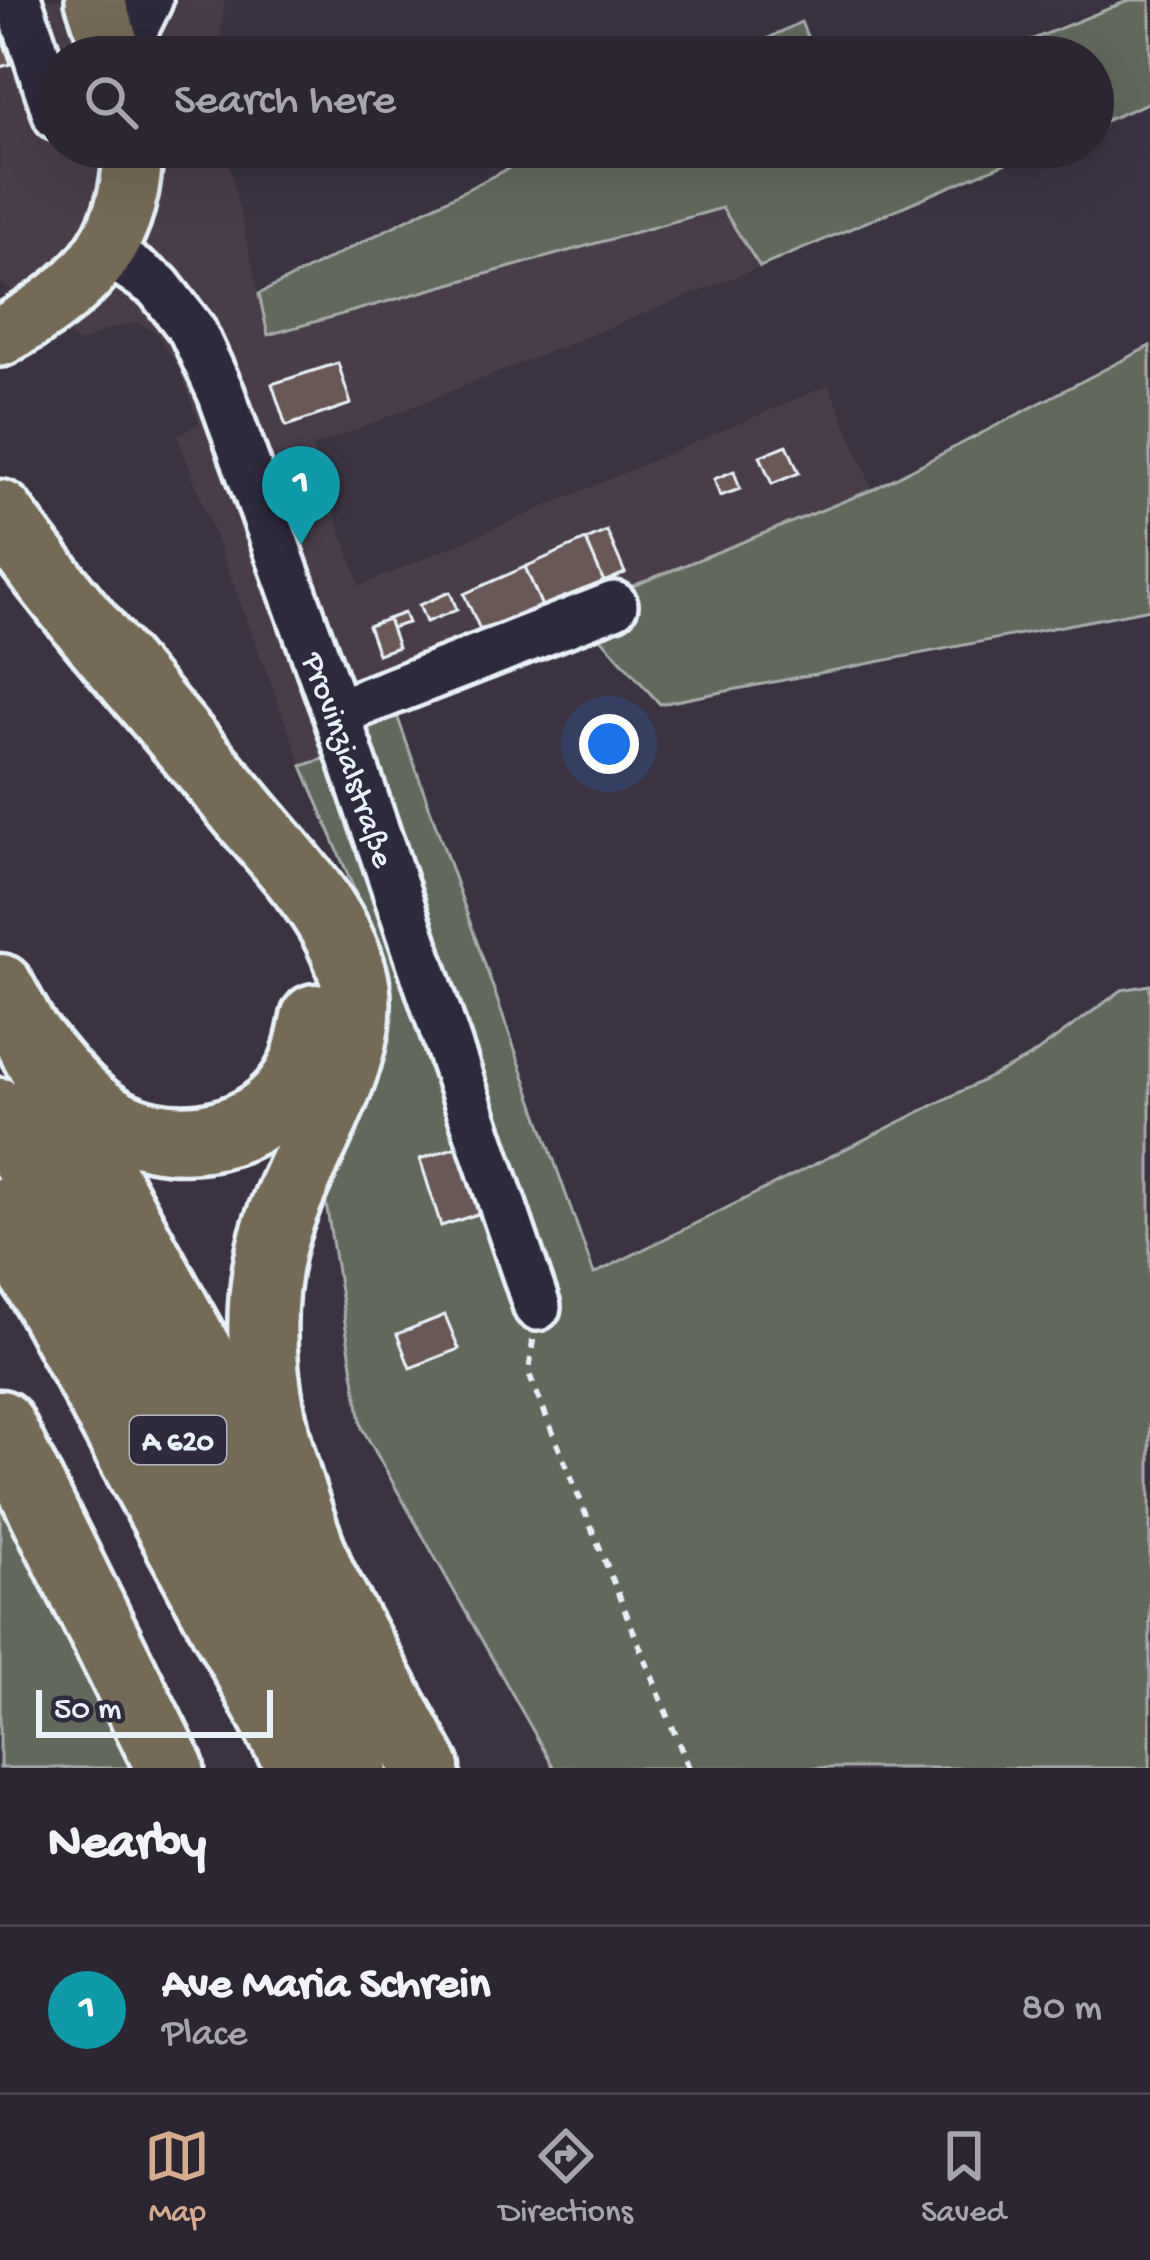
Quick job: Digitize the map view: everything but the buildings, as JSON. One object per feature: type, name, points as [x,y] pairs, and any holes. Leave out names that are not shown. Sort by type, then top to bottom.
[{"type":"highway","points":[[0,514],[41,570],[292,871],[334,927],[354,977],[356,1022],[346,1070],[290,1185],[271,1248],[262,1306],[261,1364],[273,1429],[291,1498],[321,1576]]},
{"type":"highway","points":[[0,579],[270,899],[298,940],[313,981],[315,1016],[307,1057],[289,1090],[253,1120],[214,1137],[160,1140],[106,1117],[63,1080],[11,1009]]},
{"type":"highway","points":[[11,1009],[426,1768]]},
{"type":"highway","name":"A 620","points":[[0,1112],[355,1768]]},
{"type":"highway","name":"A 620","points":[[0,1212],[301,1768]]},
{"type":"highway","points":[[0,1424],[170,1768]]},
{"type":"main road","points":[[95,0],[109,36]]},
{"type":"main road","points":[[7,334],[46,312],[82,283],[124,217],[133,168]]},
{"type":"lane","points":[[18,0],[36,54]]},
{"type":"lane","points":[[129,36],[149,0]]},
{"type":"lane","name":"Provinzialstraße","points":[[106,251],[158,286],[192,330],[221,393],[336,713],[537,1307]]},
{"type":"lane","points":[[336,713],[614,605]]},
{"type":"path","points":[[537,1307],[529,1374],[689,1768]]},
{"type":"shaded area","points":[[0,0],[225,0],[221,36],[36,36],[36,168],[230,168],[268,334],[722,208],[760,267],[312,447],[360,586],[829,385],[873,490],[338,703],[354,749],[302,766],[177,435],[200,424],[177,365],[155,332],[138,322],[79,343],[0,282]]},
{"type":"green space","points":[[1130,0],[1150,0],[1150,102],[1114,117],[1114,36],[1041,36]]},
{"type":"green space","points":[[801,22],[807,36],[773,36]]},
{"type":"green space","points":[[509,168],[994,168],[760,267],[722,208],[268,335],[259,294]]},
{"type":"green space","points":[[1150,346],[1150,609],[660,704],[575,609],[872,490]]},
{"type":"green space","points":[[386,684],[594,1274],[1030,1057],[1122,990],[1150,985],[1150,1768],[554,1768],[362,1428],[325,1197],[386,1046],[372,932],[302,766],[354,749],[337,703]]},
{"type":"green space","points":[[0,1502],[135,1768],[0,1768]]},
{"type":"place","name":"Ave Maria Schrein","points":[[301,545]]}]
